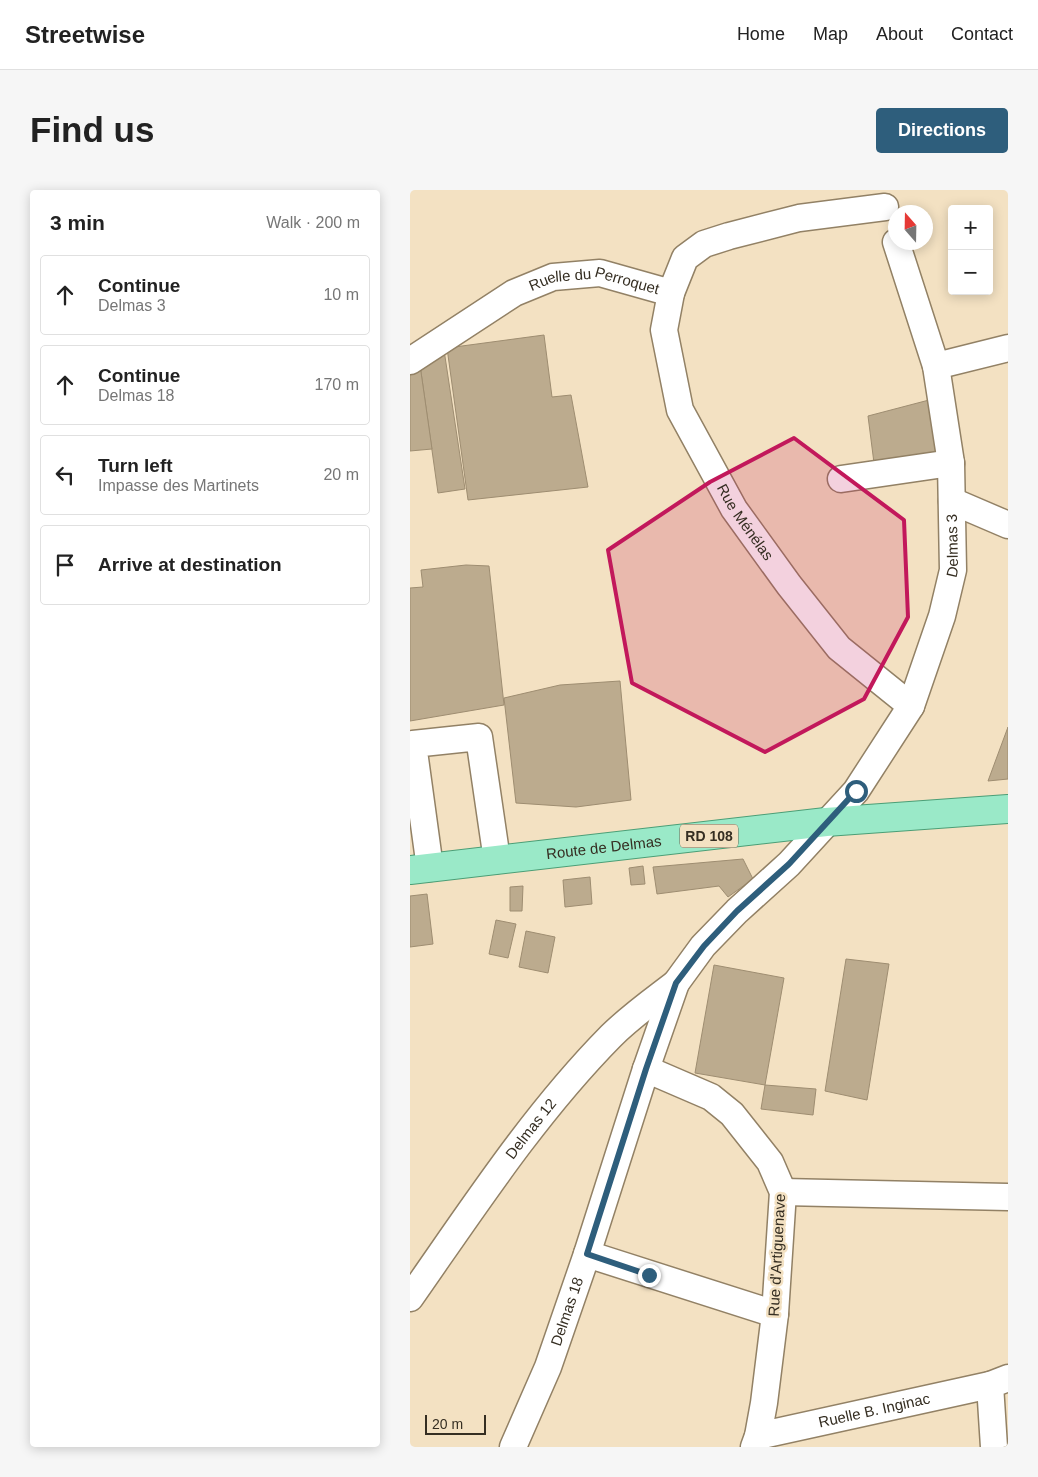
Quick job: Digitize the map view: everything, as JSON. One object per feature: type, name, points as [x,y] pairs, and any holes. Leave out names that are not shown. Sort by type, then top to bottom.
[{"type":"main road","name":"Route de Delmas","points":[[420,869],[826,822],[1008,809]]},
{"type":"street","name":"Delmas 3","points":[[883,198],[888,215]]},
{"type":"street","name":"Ruelle du Perroquet","points":[[410,360],[514,293],[554,277],[600,273],[671,293],[685,258],[704,244],[799,218],[883,198]]},
{"type":"street","name":"Delmas 3","points":[[826,822],[856,791],[911,706],[942,616],[953,570],[951,463],[936,366],[899,250]]},
{"type":"street","name":"Rue Ménélas","points":[[671,293],[664,330],[680,410],[734,509],[789,585],[839,648],[911,706]]},
{"type":"street","points":[[936,366],[1008,348]]},
{"type":"street","points":[[841,479],[951,463]]},
{"type":"street","points":[[952,501],[1008,524]]},
{"type":"street","points":[[420,869],[413,744],[479,737],[497,860]]},
{"type":"street","name":"Delmas 18","points":[[513,1447],[548,1367],[676,983],[704,946],[737,911],[789,864],[826,822]]},
{"type":"street","name":"Delmas 12","points":[[410,1298],[513,1154],[575,1075],[613,1034],[676,983]]},
{"type":"street","name":"Rue d'Artiguenave","points":[[646,1069],[711,1096],[732,1114],[770,1162],[784,1192],[775,1314],[764,1404],[756,1442]]},
{"type":"street","points":[[784,1192],[1008,1198]]},
{"type":"street","points":[[587,1254],[775,1314]]},
{"type":"street","points":[[994,1447],[1000,1420],[999,1381]]},
{"type":"street","name":"Ruelle B. Inginac","points":[[756,1442],[999,1381]]},
{"type":"highlighted area","points":[[794,438],[904,520],[908,617],[864,699],[765,752],[632,683],[608,550],[710,482]]},
{"type":"building","points":[[544,335],[552,397],[571,395],[588,487],[468,500],[447,348]]},
{"type":"building","points":[[444,350],[465,489],[438,493],[420,365]]},
{"type":"building","points":[[420,365],[432,449],[410,451],[410,371]]},
{"type":"building","points":[[929,400],[938,454],[874,463],[868,416]]},
{"type":"building","points":[[466,565],[489,566],[504,705],[410,721],[410,588],[423,587],[421,570]]},
{"type":"building","points":[[620,681],[631,800],[576,807],[516,803],[504,698],[560,685]]},
{"type":"building","points":[[1008,727],[1008,779],[988,781]]},
{"type":"building","points":[[743,859],[753,879],[728,897],[719,886],[657,894],[653,867]]},
{"type":"building","points":[[643,866],[645,884],[631,885],[629,868]]},
{"type":"building","points":[[590,877],[592,904],[565,907],[563,880]]},
{"type":"building","points":[[523,886],[522,911],[510,911],[510,887]]},
{"type":"building","points":[[427,894],[433,944],[410,947],[410,896]]},
{"type":"building","points":[[496,920],[516,924],[508,958],[489,954]]},
{"type":"building","points":[[526,931],[555,937],[548,973],[519,967]]},
{"type":"building","points":[[846,959],[889,964],[867,1100],[825,1091]]},
{"type":"building","points":[[714,965],[784,978],[765,1085],[695,1073]]},
{"type":"building","points":[[765,1085],[816,1089],[813,1115],[761,1109]]},
{"type":"route","points":[[649,1275],[587,1254],[646,1069],[676,983],[704,946],[737,911],[789,864],[856,791]]}]
